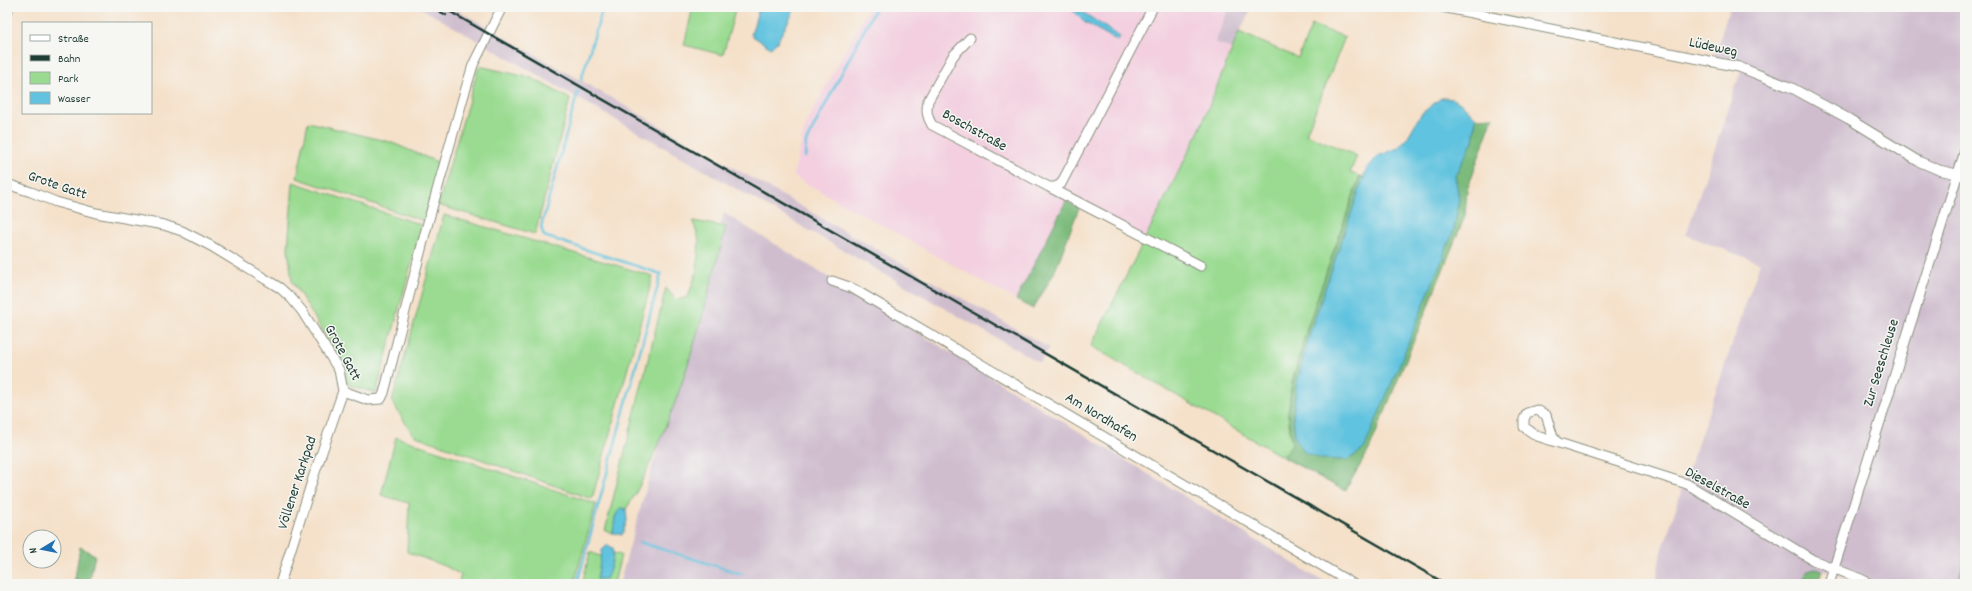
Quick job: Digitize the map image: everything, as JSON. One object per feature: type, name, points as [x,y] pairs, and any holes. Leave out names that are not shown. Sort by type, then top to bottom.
[{"type":"street","name":"Grote Gatt","points":[[7,184],[56,202],[96,214],[173,228],[211,246],[280,288],[292,299],[302,311],[339,370],[343,391],[374,401],[381,398],[384,393],[452,135],[474,65],[488,33],[502,7]]},
{"type":"street","points":[[1049,187],[1055,187],[1061,184],[1153,7]]},
{"type":"street","name":"Lüdeweg","points":[[1442,7],[1739,67],[1792,88],[1849,119],[1918,161],[1939,170],[1961,176]]},
{"type":"street","name":"Boschstraße","points":[[970,38],[952,56],[928,101],[926,110],[928,119],[932,125],[1201,266]]},
{"type":"street","name":"Zur Seeschleuse","points":[[1829,584],[1961,176],[1965,151]]},
{"type":"street","name":"Am Nordhafen","points":[[832,281],[859,292],[1353,584]]},
{"type":"street","name":"Völlener Karkpad","points":[[280,584],[313,478],[343,391]]},
{"type":"street","name":"Dieselstraße","points":[[1557,442],[1687,484],[1813,560],[1870,584]]},
{"type":"shaded area","points":[[419,7],[452,7],[1049,348],[1040,363]]},
{"type":"shaded area","points":[[869,7],[1069,7],[1084,22],[1120,37],[1084,13],[1088,7],[1229,7],[1215,42],[1231,49],[1199,131],[1144,241],[1066,201],[1016,300],[793,176],[806,123]]},
{"type":"shaded area","points":[[1229,7],[1252,7],[1231,49],[1215,42]]},
{"type":"shaded area","points":[[1730,7],[1965,7],[1965,559],[1957,584],[1857,584],[1817,568],[1806,572],[1802,584],[1656,584],[1660,558],[1681,492],[1760,263],[1686,235],[1743,64],[1714,56]]},
{"type":"shaded area","points":[[724,213],[1327,584],[619,584]]},
{"type":"green space","points":[[7,7],[15,7],[7,32]]},
{"type":"green space","points":[[693,7],[736,7],[723,55],[684,45]]},
{"type":"green space","points":[[1312,25],[1345,37],[1306,134],[1357,156],[1350,173],[1360,176],[1307,328],[1292,383],[1288,414],[1292,444],[1283,457],[1091,346],[1199,131],[1239,32],[1298,58]]},
{"type":"green space","points":[[479,66],[532,78],[570,99],[535,234],[438,205]]},
{"type":"green space","points":[[1493,117],[1467,190],[1465,216],[1369,450],[1345,491],[1283,457],[1292,444],[1288,414],[1292,383],[1307,328],[1360,176],[1364,177],[1310,332],[1305,355],[1459,199],[1455,175],[1473,141],[1476,118]]},
{"type":"green space","points":[[308,122],[390,142],[442,164],[424,221],[297,178]]},
{"type":"green space","points":[[293,182],[422,225],[376,393],[349,385],[332,346],[292,281],[288,249]]},
{"type":"green space","points":[[1066,201],[1079,208],[1054,273],[1033,309],[1016,300]]},
{"type":"green space","points":[[444,215],[653,276],[592,499],[413,435],[392,402]]},
{"type":"green space","points":[[693,221],[726,227],[704,311],[678,395],[646,472],[635,495],[626,509],[620,508],[615,517],[613,533],[605,531],[666,288],[676,300],[688,297],[697,271],[699,240]]},
{"type":"green space","points":[[396,437],[596,504],[574,584],[458,584],[461,575],[447,567],[407,552],[409,503],[381,495]]},
{"type":"green space","points":[[80,547],[95,555],[89,584],[74,584]]},
{"type":"green space","points":[[590,552],[602,557],[597,579],[609,572],[613,553],[621,555],[614,584],[582,584]]},
{"type":"green space","points":[[1965,559],[1965,584],[1957,584]]},
{"type":"green space","points":[[1817,568],[1822,570],[1818,584],[1802,584],[1806,572]]},
{"type":"water","points":[[759,7],[796,7],[777,42],[771,48],[751,35]]},
{"type":"water","points":[[1069,7],[1075,7],[1120,37],[1118,41],[1084,22]]},
{"type":"water","points":[[1441,98],[1457,101],[1476,118],[1473,141],[1455,175],[1459,199],[1454,230],[1364,449],[1348,460],[1322,459],[1305,453],[1295,438],[1293,415],[1296,386],[1310,332],[1366,170],[1378,156],[1398,148],[1407,138],[1421,114]]},
{"type":"water","points":[[620,508],[626,509],[627,521],[622,535],[613,533],[615,517]]},
{"type":"water","points":[[608,545],[613,548],[610,568],[606,579],[597,579],[602,550]]},
{"type":"waterway","points":[[581,80],[603,7]]},
{"type":"waterway","points":[[805,157],[806,142],[876,7]]},
{"type":"waterway","points":[[577,584],[661,274],[544,236],[541,227],[578,91]]},
{"type":"waterway","points":[[639,542],[742,574]]},
{"type":"railway","points":[[432,7],[446,15]]},
{"type":"railway","points":[[442,7],[1446,584]]}]
